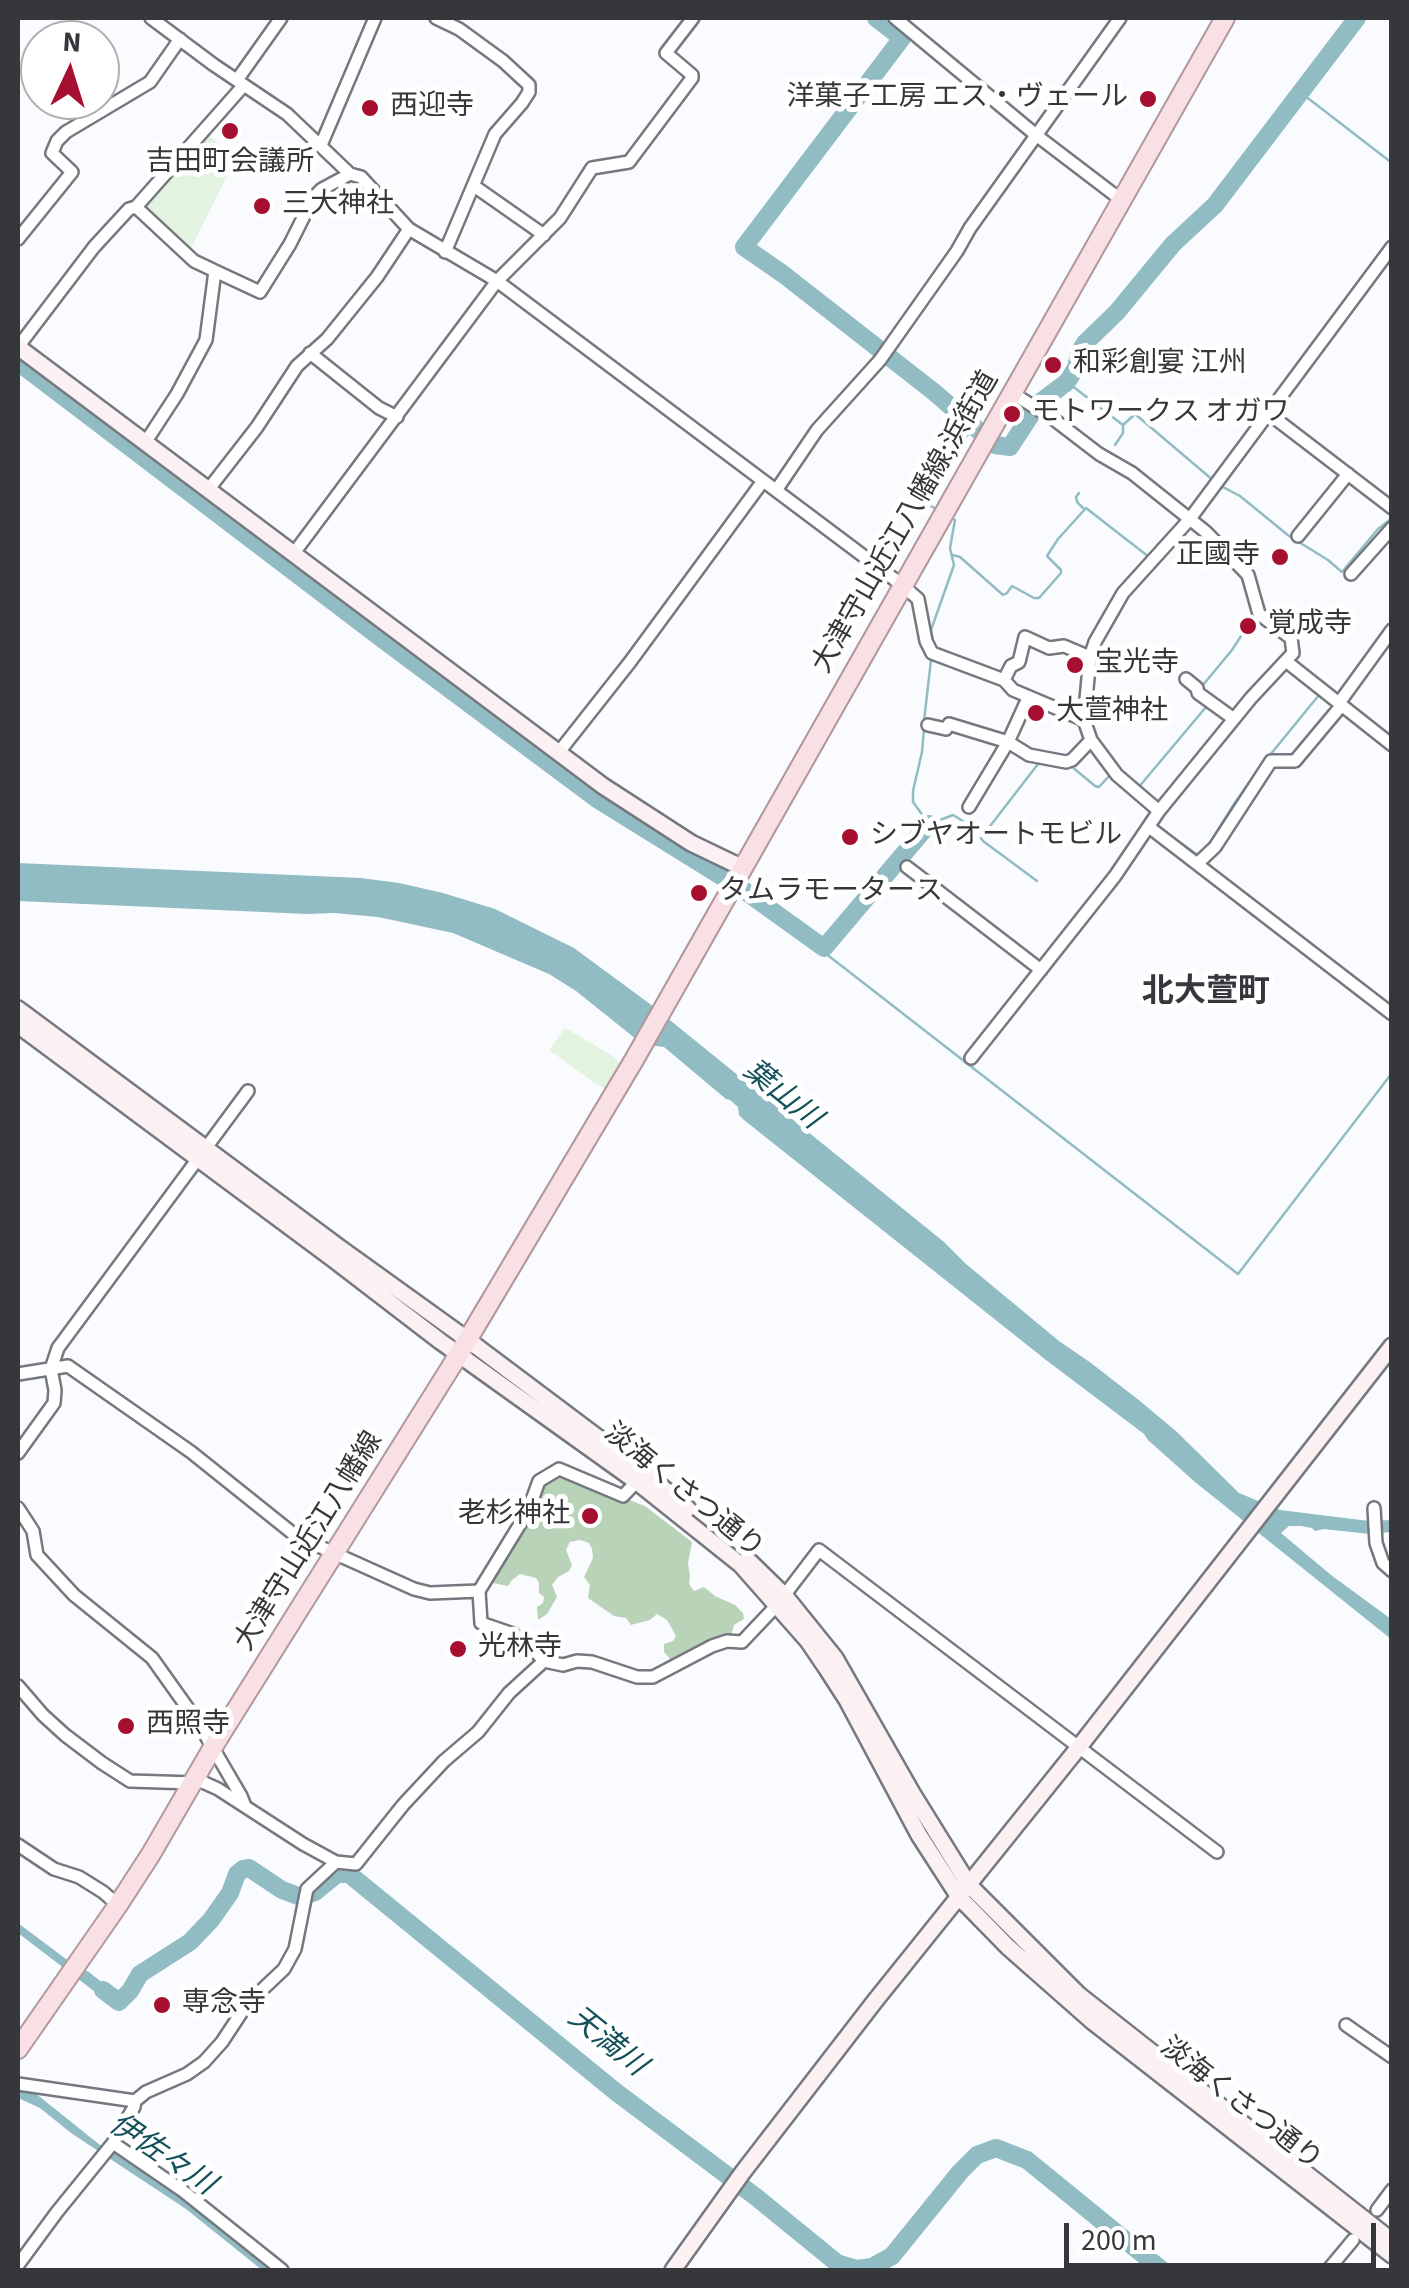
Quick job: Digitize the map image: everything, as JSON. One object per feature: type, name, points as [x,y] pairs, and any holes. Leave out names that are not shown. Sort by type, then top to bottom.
[{"type":"main road","name":"大津守山近江八幡線;浜街道","points":[[636,1056],[1225,18]]},
{"type":"main road","name":"大津守山近江八幡線","points":[[18,2049],[118,1906],[463,1347],[636,1056]]},
{"type":"street","points":[[151,18],[287,114],[350,174],[361,177],[409,230],[497,281],[918,598],[932,653],[1004,680],[1028,698],[1084,720]]},
{"type":"street","points":[[281,18],[240,82],[136,207],[129,209],[94,246],[18,347],[603,786],[737,878]]},
{"type":"street","points":[[321,145],[375,18]]},
{"type":"street","points":[[436,18],[459,29],[529,84],[529,92],[495,134],[446,252]]},
{"type":"street","points":[[294,553],[497,281],[560,218],[592,168],[628,162],[692,78],[666,53],[693,18]]},
{"type":"street","points":[[895,18],[1120,200]]},
{"type":"street","points":[[777,489],[818,430],[880,360],[1120,18]]},
{"type":"street","points":[[18,238],[72,172],[52,152],[58,141],[66,132],[150,82],[180,39]]},
{"type":"street","points":[[136,207],[194,261],[260,292],[313,198],[350,174]]},
{"type":"street","points":[[474,186],[544,236]]},
{"type":"street","points":[[208,490],[257,427],[297,366],[338,326],[409,230]]},
{"type":"street","points":[[1160,811],[1116,775],[1092,740],[1084,720],[1090,657],[1123,593],[1189,520],[1392,247]]},
{"type":"street","points":[[145,442],[206,340],[215,271]]},
{"type":"street","points":[[310,353],[397,418]]},
{"type":"street","points":[[971,1058],[1153,829],[1160,811],[1293,654],[1293,642],[1259,614],[1248,575],[1206,532],[1132,473],[1012,392]]},
{"type":"street","points":[[1268,413],[1392,508]]},
{"type":"street","points":[[1298,536],[1348,474]]},
{"type":"street","points":[[559,752],[763,481]]},
{"type":"street","points":[[1351,574],[1392,528]]},
{"type":"street","points":[[1198,863],[1215,846],[1271,760],[1295,761],[1392,630]]},
{"type":"street","points":[[1004,680],[1010,666],[1019,662],[1025,637],[1049,648],[1064,646],[1090,657]]},
{"type":"street","points":[[1287,662],[1392,745]]},
{"type":"street","points":[[1186,679],[1234,720]]},
{"type":"street","points":[[969,807],[1008,742],[1028,698]]},
{"type":"street","points":[[928,725],[946,729],[949,724],[1008,742],[1030,755],[1066,762],[1092,740]]},
{"type":"street","points":[[1153,829],[1392,1014]]},
{"type":"street","points":[[907,867],[1041,970]]},
{"type":"street","name":"淡海くさつ通り","points":[[18,1009],[202,1152]]},
{"type":"street","name":"淡海くさつ通り","points":[[18,1025],[340,1248],[463,1347],[742,1554],[835,1658],[964,1891],[1008,1948],[1092,2021],[1392,2255]]},
{"type":"street","points":[[18,1453],[54,1403],[52,1369],[58,1348],[248,1091]]},
{"type":"street","points":[[673,2270],[875,2001],[1392,1346]]},
{"type":"street","points":[[18,1374],[68,1366],[190,1452],[296,1536],[414,1589],[430,1593],[479,1591]]},
{"type":"street","points":[[641,1478],[624,1496],[559,1469],[539,1481],[528,1512],[479,1591],[481,1624],[513,1634],[544,1662],[592,1662],[637,1677],[653,1677],[712,1646],[742,1642],[820,1550],[1218,1852]]},
{"type":"street","points":[[18,1508],[33,1531],[37,1555],[74,1595],[152,1658],[213,1747],[246,1806]]},
{"type":"street","points":[[1374,1508],[1376,1542],[1383,1563],[1392,1572]]},
{"type":"street","points":[[18,1686],[66,1735],[130,1781],[194,1781],[218,1789],[336,1862],[356,1864],[403,1805],[478,1732],[510,1692],[544,1662]]},
{"type":"street","points":[[18,1845],[54,1869],[79,1876],[118,1906]]},
{"type":"street","points":[[18,2084],[135,2100],[204,2062],[247,2004],[291,1960],[305,1896],[336,1862]]},
{"type":"street","name":"淡海くさつ通り","points":[[964,1891],[1079,1995],[1392,2241]]},
{"type":"street","points":[[1346,2025],[1392,2057]]},
{"type":"street","points":[[18,2265],[109,2148],[135,2100]]},
{"type":"street","points":[[109,2148],[183,2191],[282,2270]]},
{"type":"street","points":[[1377,2210],[1392,2190]]},
{"type":"street","points":[[1328,2270],[1353,2240]]},
{"type":"green space","points":[[207,134],[236,158],[190,250],[141,206]]},
{"type":"green space","points":[[565,1028],[619,1063],[606,1089],[549,1050]]},
{"type":"green space","points":[[561,1474],[645,1506],[692,1542],[688,1563],[689,1584],[694,1591],[704,1587],[743,1613],[744,1619],[734,1625],[731,1636],[672,1661],[664,1652],[664,1644],[676,1636],[667,1620],[657,1614],[631,1625],[626,1618],[614,1616],[588,1598],[590,1585],[584,1577],[593,1558],[592,1549],[580,1540],[570,1542],[566,1550],[572,1565],[552,1585],[557,1597],[547,1614],[538,1620],[537,1607],[544,1597],[539,1593],[536,1578],[520,1574],[508,1586],[493,1583],[490,1579],[542,1488]]},
{"type":"water","points":[[18,863],[361,878],[399,883],[495,909],[574,948],[650,1004],[944,1242],[1059,1341],[1140,1401],[1239,1493],[1280,1510],[1391,1520],[1391,1532],[1315,1531],[1289,1526],[1281,1533],[1391,1619],[1391,1639],[1195,1482],[1144,1434],[744,1120],[738,1107],[664,1047],[636,1039],[549,974],[453,933],[378,917],[18,901]]},
{"type":"water","points":[[18,1923],[126,2002],[120,2011],[18,1933]]},
{"type":"water","points":[[18,2089],[35,2093],[100,2145],[107,2145],[157,2177],[277,2270],[262,2270],[186,2209],[40,2108],[18,2098]]},
{"type":"waterway","points":[[876,18],[902,38],[744,247],[934,392],[995,445],[1010,447],[1038,404],[1067,382],[1085,343],[1117,312],[1173,244],[1215,205],[1357,18]]},
{"type":"waterway","points":[[1300,92],[1392,163]]},
{"type":"waterway","points":[[18,362],[597,799],[742,889],[824,948],[929,824]]},
{"type":"waterway","points":[[1067,382],[1123,425],[1135,414],[1214,481]]},
{"type":"waterway","points":[[1115,445],[1123,425]]},
{"type":"waterway","points":[[936,509],[918,498],[974,428]]},
{"type":"waterway","points":[[1221,486],[1342,572],[1392,518]]},
{"type":"waterway","points":[[1079,493],[1077,502],[1083,508]]},
{"type":"waterway","points":[[953,555],[1003,595],[1012,586],[1039,598],[1061,573],[1047,556],[1086,508],[1149,557]]},
{"type":"waterway","points":[[933,642],[931,630],[954,565],[950,548],[955,520],[951,518]]},
{"type":"waterway","points":[[1203,685],[1256,618]]},
{"type":"waterway","points":[[924,721],[931,660]]},
{"type":"waterway","points":[[1270,755],[1319,695],[1285,666]]},
{"type":"waterway","points":[[1138,788],[1206,707]]},
{"type":"waterway","points":[[924,729],[913,802],[929,824],[953,815],[984,834],[983,841],[1037,881]]},
{"type":"waterway","points":[[984,834],[1038,764],[1043,763]]},
{"type":"waterway","points":[[1071,766],[1099,787],[1110,775]]},
{"type":"waterway","points":[[1208,846],[1259,769]]},
{"type":"waterway","points":[[1157,828],[1199,854]]},
{"type":"waterway","points":[[824,948],[825,953],[1238,1274],[1392,1073]]},
{"type":"waterway","points":[[972,1066],[993,1040]]},
{"type":"waterway","name":"天満川","points":[[103,1990],[119,2002],[140,1974],[190,1942],[211,1920],[243,1869],[249,1868],[282,1890],[301,1897],[315,1892],[337,1874],[349,1874],[616,2092],[837,2263],[857,2269],[872,2267],[892,2256],[960,2172],[977,2155],[996,2148],[1027,2160],[1162,2270]]},
{"type":"place","name":"洋菓子工房 エス・ヴェール","points":[[1148,99]]},
{"type":"place","name":"西迎寺","points":[[370,108]]},
{"type":"place","name":"吉田町会議所","points":[[230,131]]},
{"type":"place","name":"三大神社","points":[[262,206]]},
{"type":"place","name":"和彩創宴 江州","points":[[1053,365]]},
{"type":"place","name":"モトワークス オガワ","points":[[1012,414]]},
{"type":"place","name":"正國寺","points":[[1280,557]]},
{"type":"place","name":"覚成寺","points":[[1248,626]]},
{"type":"place","name":"宝光寺","points":[[1075,665]]},
{"type":"place","name":"大萱神社","points":[[1036,713]]},
{"type":"place","name":"シブヤオートモビル","points":[[850,837]]},
{"type":"place","name":"タムラモータース","points":[[699,893]]},
{"type":"place","name":"老杉神社","points":[[590,1516]]},
{"type":"place","name":"光林寺","points":[[458,1649]]},
{"type":"place","name":"西照寺","points":[[126,1726]]},
{"type":"place","name":"専念寺","points":[[162,2005]]},
{"type":"district","name":"北大萱町","points":[[1206,994]]},
{"type":"water label","name":"葉山川","points":[[781,1096]]},
{"type":"water label","name":"伊佐々川","points":[[161,2156]]}]
